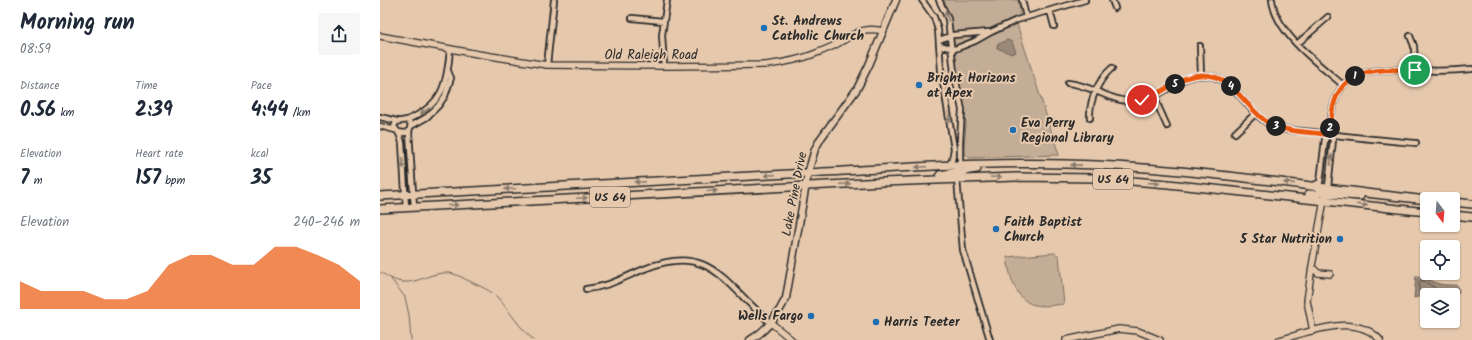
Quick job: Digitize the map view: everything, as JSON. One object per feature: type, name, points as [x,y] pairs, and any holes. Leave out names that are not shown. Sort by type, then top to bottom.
[{"type":"highway","points":[[957,179],[960,173],[965,171],[1024,165]]},
{"type":"highway","name":"US 64","points":[[380,196],[946,166],[1097,165],[1328,187],[1420,199]]},
{"type":"highway","points":[[907,181],[913,178],[956,172],[960,166]]},
{"type":"highway","name":"US 64","points":[[380,209],[806,186],[1016,177],[1096,178],[1168,184],[1420,211]]},
{"type":"highway","points":[[1244,192],[1264,191],[1316,195],[1323,192],[1328,187]]},
{"type":"highway","points":[[1324,200],[1327,195],[1335,194],[1369,197],[1404,197]]},
{"type":"highway","points":[[1460,203],[1472,204]]},
{"type":"highway","points":[[1460,216],[1472,217]]},
{"type":"main road","points":[[883,31],[896,0]]},
{"type":"main road","name":"Lake Pine Drive","points":[[750,340],[771,323],[782,307],[786,298],[808,173],[816,146],[857,89],[870,66],[883,31]]},
{"type":"street","points":[[547,65],[554,0]]},
{"type":"street","points":[[664,66],[662,35],[667,0]]},
{"type":"street","points":[[922,0],[934,17],[938,30],[942,76],[954,148],[950,164],[946,166]]},
{"type":"street","points":[[939,0],[947,16],[954,72],[962,110],[960,166]]},
{"type":"street","points":[[1022,0],[1026,17]]},
{"type":"street","points":[[939,45],[955,49],[1026,17],[1085,0]]},
{"type":"street","points":[[1112,0],[1115,8]]},
{"type":"street","points":[[1272,0],[1278,20],[1285,30],[1298,44],[1343,85]]},
{"type":"street","points":[[1050,11],[1054,26]]},
{"type":"street","points":[[1298,44],[1328,17]]},
{"type":"street","points":[[632,18],[663,21]]},
{"type":"street","name":"Old Raleigh Road","points":[[380,36],[547,65],[766,65],[803,58],[826,49],[857,32],[874,29],[883,31]]},
{"type":"street","points":[[939,40],[950,35],[990,32]]},
{"type":"street","points":[[1410,36],[1414,46],[1415,70]]},
{"type":"street","points":[[1200,46],[1201,75]]},
{"type":"street","points":[[380,117],[397,121],[407,120],[432,106],[441,93],[448,71],[450,49]]},
{"type":"street","points":[[1090,118],[1090,105],[1104,75],[1112,68]]},
{"type":"street","points":[[1328,187],[1333,140],[1330,135],[1333,106],[1337,94],[1343,85],[1357,75],[1370,71],[1447,71],[1472,69]]},
{"type":"street","points":[[411,126],[428,117],[442,101],[451,78],[448,71]]},
{"type":"street","points":[[1068,83],[1085,86],[1122,100],[1136,101],[1154,97],[1182,80],[1201,75],[1216,78],[1228,84],[1241,95],[1256,113],[1271,124],[1282,128],[1330,135],[1416,144]]},
{"type":"street","points":[[1154,97],[1167,126]]},
{"type":"street","points":[[1235,133],[1256,113]]},
{"type":"street","points":[[407,120],[410,121],[411,126],[409,132],[414,207]]},
{"type":"street","points":[[397,121],[395,124],[402,143],[406,208]]},
{"type":"street","points":[[380,126],[404,133],[409,132]]},
{"type":"street","points":[[1314,186],[1320,182],[1325,140],[1330,135]]},
{"type":"street","points":[[957,179],[963,250],[990,340]]},
{"type":"street","points":[[1313,331],[1308,301],[1312,266],[1324,200]]},
{"type":"street","points":[[586,289],[610,285],[647,267],[658,264],[678,260],[694,261],[705,264],[716,270],[752,307],[792,340]]},
{"type":"street","points":[[1312,266],[1318,273],[1330,274]]},
{"type":"street","points":[[1279,340],[1336,326],[1355,326],[1364,328],[1380,340]]},
{"type":"street","points":[[1066,340],[1119,329],[1138,330],[1160,340]]},
{"type":"shaded area","points":[[944,0],[1019,0],[1020,16],[1017,24],[1059,155],[970,158],[965,154],[964,147],[966,123]]},
{"type":"shaded area","points":[[1055,253],[1059,256],[1064,304],[1042,306],[1028,302],[1022,298],[1014,286],[1009,271],[1007,257]]},
{"type":"water","points":[[1007,40],[1012,42],[1016,52],[1012,54],[997,48],[997,45]]},
{"type":"water","points":[[1416,276],[1420,277],[1420,280],[1430,280],[1439,284],[1458,286],[1458,288],[1420,288],[1420,297],[1414,298]]},
{"type":"waterway","points":[[380,272],[402,282],[414,281],[431,275],[443,273],[450,273],[460,276],[485,288],[495,295],[534,340]]},
{"type":"waterway","points":[[391,279],[405,297],[409,315],[411,340]]},
{"type":"place","name":"St. Andrews Catholic Church","points":[[764,28]]},
{"type":"place","name":"Bright Horizons at Apex","points":[[919,85]]},
{"type":"place","name":"Eva Perry Regional Library","points":[[1013,130]]},
{"type":"place","name":"Faith Baptist Church","points":[[996,229]]},
{"type":"place","name":"5 Star Nutrition","points":[[1340,239]]},
{"type":"place","name":"Wells Fargo","points":[[811,316]]},
{"type":"place","name":"Harris Teeter","points":[[876,322]]},
{"type":"route","points":[[1142,100],[1154,97],[1188,77],[1201,75],[1210,76],[1222,80],[1234,88],[1256,113],[1271,124],[1282,128],[1330,135],[1333,106],[1337,94],[1343,85],[1364,72],[1377,70],[1415,70]]}]
